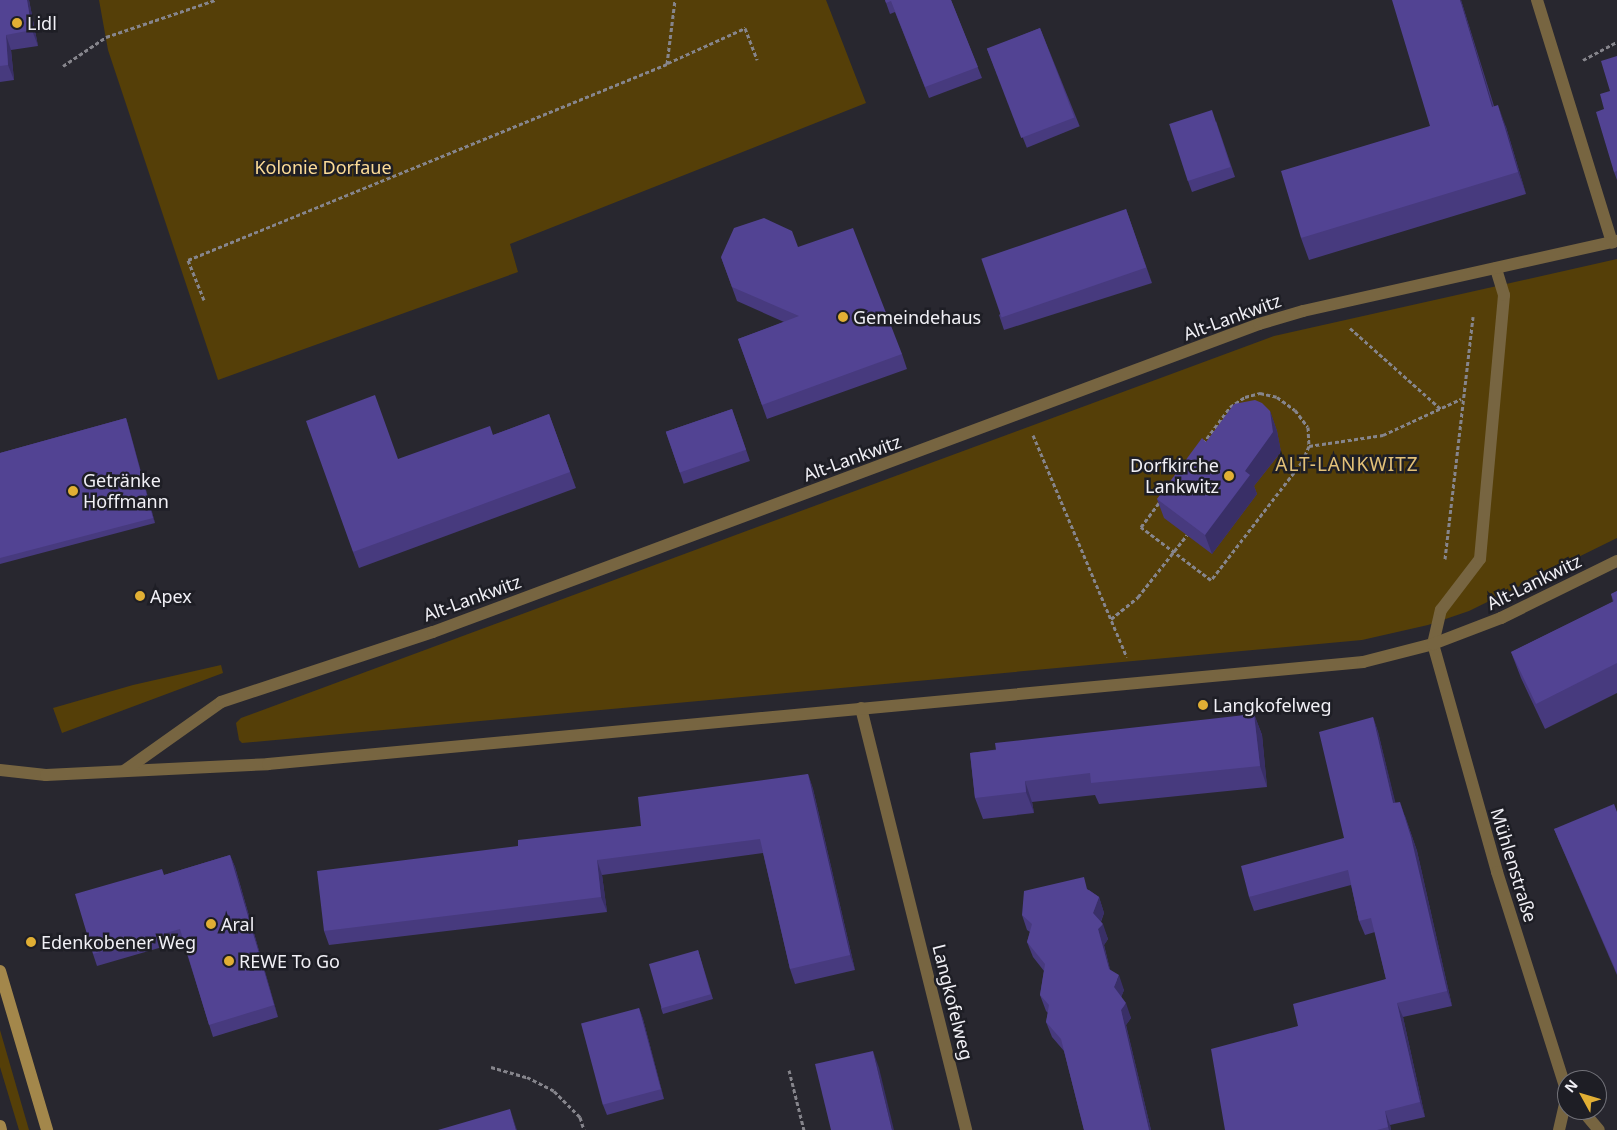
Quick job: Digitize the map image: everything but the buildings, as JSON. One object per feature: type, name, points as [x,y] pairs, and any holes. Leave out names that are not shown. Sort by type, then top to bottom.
[{"type":"main road","points":[[0,971],[48,1130]]},
{"type":"street","points":[[1538,0],[1614,242]]},
{"type":"street","name":"Alt-Lankwitz","points":[[124,771],[221,702],[433,632],[1285,316],[1614,242]]},
{"type":"street","points":[[1433,644],[1441,610],[1480,559],[1504,295],[1496,268]]},
{"type":"street","name":"Alt-Lankwitz","points":[[0,770],[46,775],[306,761],[1362,662],[1433,644],[1501,618],[1617,561]]},
{"type":"street","name":"Mühlenstraße","points":[[1433,644],[1496,872],[1560,1070]]},
{"type":"street","name":"Langkofelweg","points":[[861,708],[966,1130]]},
{"type":"street","points":[[1590,1120],[1599,1130]]},
{"type":"path","points":[[63,66],[106,37],[215,0]]},
{"type":"path","points":[[667,64],[675,0]]},
{"type":"path","points":[[204,300],[188,260],[667,64],[745,28],[757,60]]},
{"type":"path","points":[[1560,72],[1617,42]]},
{"type":"path","points":[[1444,562],[1461,399],[1474,308]]},
{"type":"path","points":[[1348,326],[1441,409]]},
{"type":"path","points":[[1260,393],[1277,397],[1295,410],[1308,428],[1309,446],[1302,462],[1211,580],[1175,552],[1141,527],[1230,407],[1245,397],[1260,393]]},
{"type":"path","points":[[1309,446],[1383,435],[1461,399]]},
{"type":"path","points":[[1024,414],[1138,682]]},
{"type":"path","points":[[1111,619],[1138,596],[1187,535]]},
{"type":"path","points":[[490,1067],[527,1076],[554,1091],[580,1117],[584,1130]]},
{"type":"path","points":[[789,1070],[804,1130]]},
{"type":"green space","name":"Kolonie Dorfaue","points":[[99,0],[826,0],[866,103],[510,244],[518,272],[218,380],[108,50]]},
{"type":"green space","points":[[1617,259],[1617,538],[1469,611],[1428,625],[1362,640],[242,743],[239,740],[236,723],[241,718],[1274,336]]},
{"type":"green space","points":[[221,665],[223,673],[62,733],[53,708],[133,685]]},
{"type":"green space","points":[[0,1030],[29,1130],[19,1130],[0,1067]]},
{"type":"place","name":"Lidl","points":[[17,23]]},
{"type":"place","name":"Gemeindehaus","points":[[843,317]]},
{"type":"place","name":"Dorfkirche Lankwitz","points":[[1229,476]]},
{"type":"place","name":"Getränke Hoffmann","points":[[73,491]]},
{"type":"place","name":"Apex","points":[[140,596]]},
{"type":"place","name":"Langkofelweg","points":[[1203,705]]},
{"type":"place","name":"Aral","points":[[211,924]]},
{"type":"place","name":"Edenkobener Weg","points":[[31,942]]},
{"type":"place","name":"REWE To Go","points":[[229,961]]},
{"type":"district","name":"ALT-LANKWITZ","points":[[1347,465]]}]
